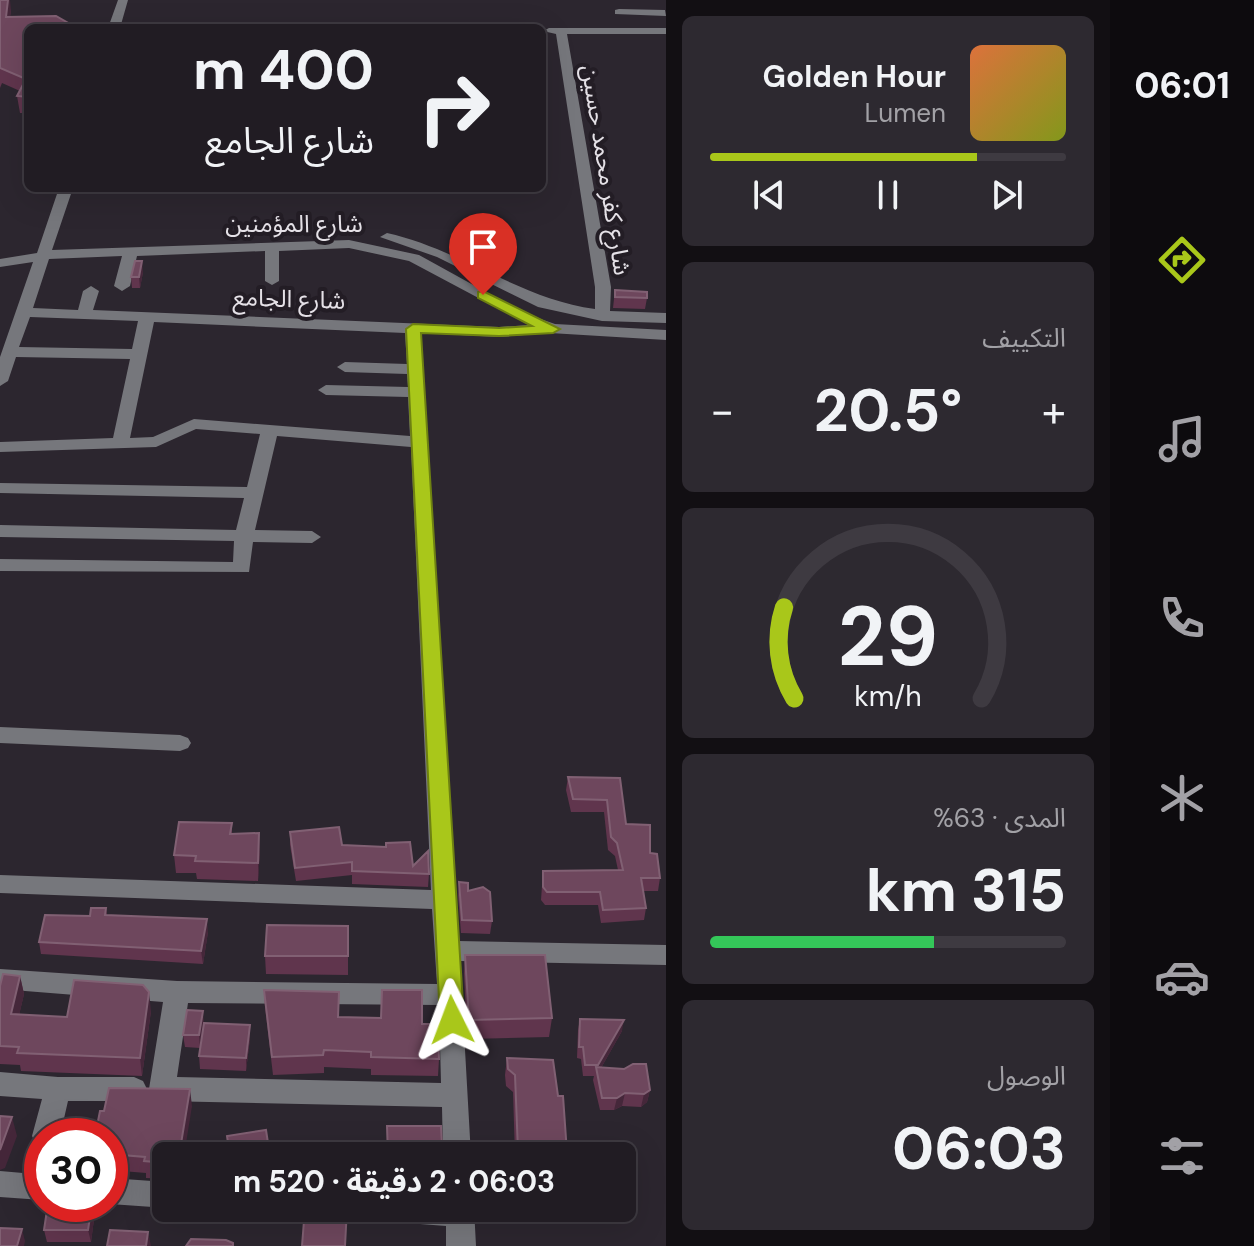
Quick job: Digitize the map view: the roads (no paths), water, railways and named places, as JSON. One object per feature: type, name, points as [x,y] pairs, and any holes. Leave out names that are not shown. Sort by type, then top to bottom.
[{"type":"street","points":[[663,0],[666,20]]},
{"type":"street","points":[[115,24],[119,3]]},
{"type":"street","points":[[619,12],[665,13]]},
{"type":"street","name":"شارع كفر محمد حسين","points":[[602,316],[599,258],[555,31],[666,31]]},
{"type":"street","points":[[0,381],[65,192]]},
{"type":"street","name":"شارع المؤمنين","points":[[0,249],[352,233],[378,235],[427,247],[540,302],[602,316],[666,318]]},
{"type":"street","name":"شارع المؤمنين","points":[[0,263],[45,248],[131,251],[349,244],[394,251],[432,266],[521,317],[553,329],[666,335]]},
{"type":"street","points":[[272,247],[272,281]]},
{"type":"street","points":[[122,286],[131,251]]},
{"type":"street","points":[[84,315],[91,291]]},
{"type":"street","name":"شارع الجامع","points":[[0,319],[84,315],[499,332],[553,329]]},
{"type":"street","points":[[120,444],[147,317]]},
{"type":"street","points":[[413,329],[446,951],[451,995],[456,1142]]},
{"type":"street","points":[[5,359],[139,354]]},
{"type":"street","points":[[345,367],[415,369]]},
{"type":"street","points":[[326,390],[417,392]]},
{"type":"street","points":[[0,447],[156,442],[194,424],[419,442]]},
{"type":"street","points":[[0,565],[237,569],[243,566],[244,536],[270,429]]},
{"type":"street","points":[[0,488],[255,493]]},
{"type":"street","points":[[0,531],[312,537]]},
{"type":"street","points":[[0,735],[180,743]]},
{"type":"street","points":[[0,884],[444,900]]},
{"type":"street","points":[[446,951],[666,955]]},
{"type":"street","points":[[0,979],[177,992],[451,995]]},
{"type":"street","points":[[162,1089],[177,992]]},
{"type":"street","points":[[0,1084],[58,1089],[454,1095]]},
{"type":"street","points":[[51,1118],[58,1089]]},
{"type":"street","points":[[0,1184],[24,1186]]},
{"type":"street","points":[[128,1192],[152,1194]]},
{"type":"street","points":[[460,1222],[461,1246]]}]
